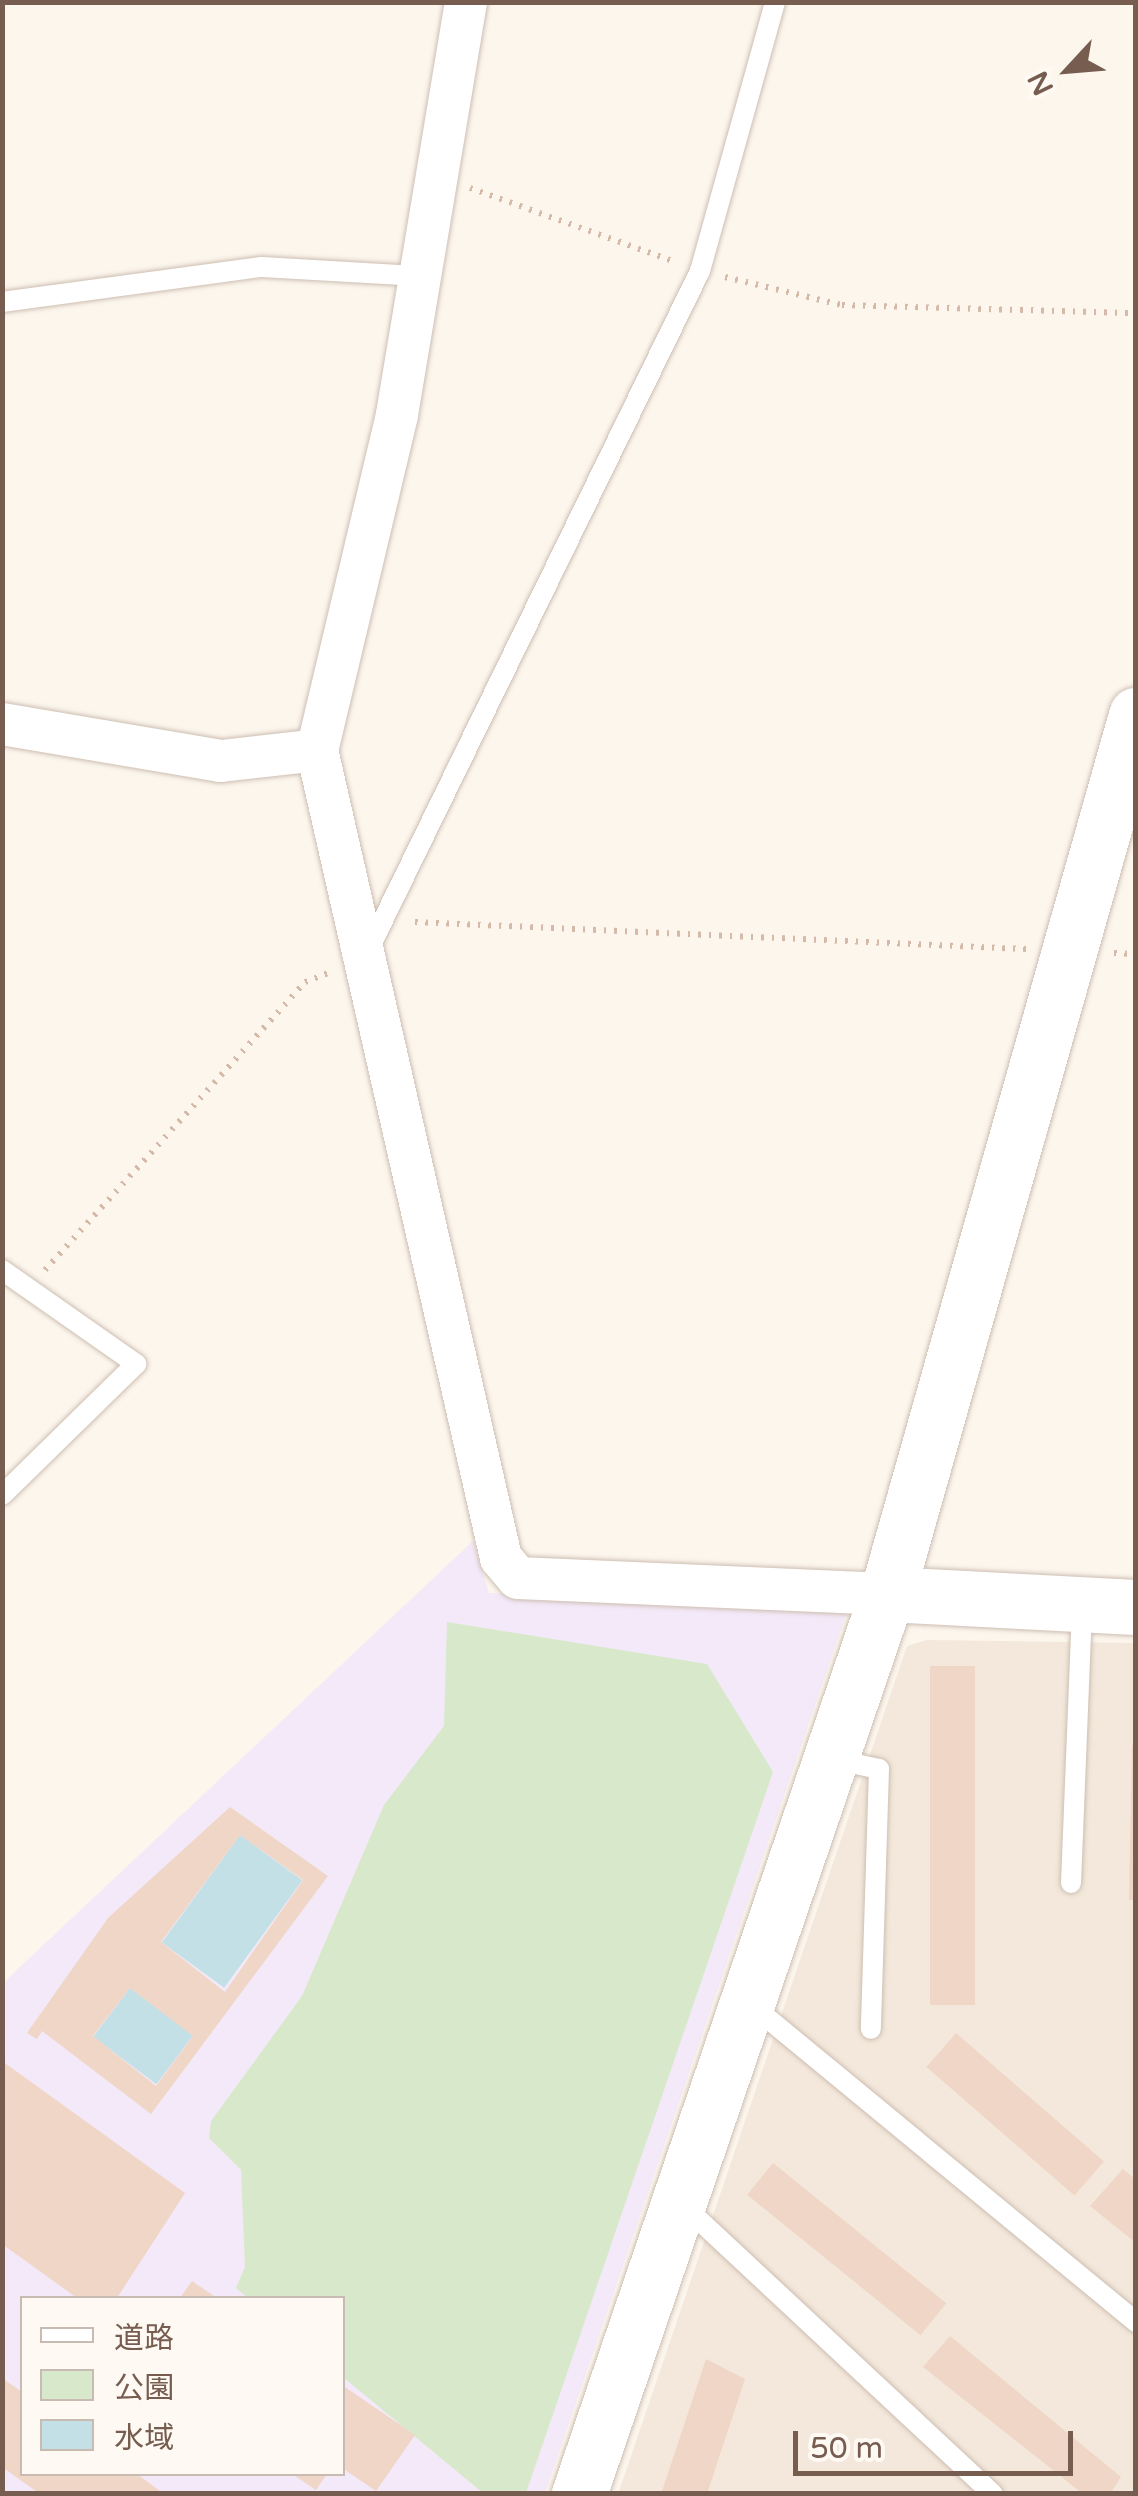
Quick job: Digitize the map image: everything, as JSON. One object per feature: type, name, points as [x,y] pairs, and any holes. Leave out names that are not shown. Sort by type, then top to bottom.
[{"type":"street","points":[[466,2],[441,177],[416,276],[397,415],[318,750],[502,1558],[518,1578],[1109,1606]]},
{"type":"street","points":[[579,2494],[887,1594],[1136,715]]},
{"type":"street","points":[[2,724],[222,761],[318,750]]},
{"type":"lane","points":[[364,960],[700,270],[776,2]]},
{"type":"lane","points":[[2,302],[262,267],[416,276]]},
{"type":"lane","points":[[2,1270],[136,1364],[2,1494]]},
{"type":"lane","points":[[1071,1883],[1109,1606]]},
{"type":"lane","points":[[831,1758],[879,1769],[871,2028]]},
{"type":"lane","points":[[747,2002],[1136,2322]]},
{"type":"lane","points":[[679,2201],[992,2494]]},
{"type":"path","points":[[441,177],[700,270],[842,305],[1136,313]]},
{"type":"path","points":[[383,920],[1070,952]]},
{"type":"path","points":[[28,1290],[305,982],[364,960]]},
{"type":"shaded area","points":[[473,1541],[489,1593],[849,1606],[545,2493],[3,2494],[3,1983]]},
{"type":"shaded area","points":[[927,1640],[1135,1643],[1135,2493],[618,2494],[907,1646]]},
{"type":"green space","points":[[447,1622],[707,1664],[773,1772],[526,2493],[483,2493],[345,2379],[345,2296],[246,2296],[236,2288],[245,2267],[241,2170],[209,2138],[211,2121],[302,1996],[384,1805],[444,1726]]},
{"type":"water","points":[[240,1835],[302,1880],[224,1988],[162,1943]]},
{"type":"water","points":[[130,1988],[193,2036],[156,2084],[93,2037]]},
{"type":"building","points":[[930,1666],[975,1666],[975,2005],[930,2005]]},
{"type":"building","points":[[1132,1745],[1136,1745],[1136,1900],[1129,1900]]},
{"type":"building","points":[[230,1807],[328,1876],[151,2114],[42,2031],[37,2039],[27,2033],[108,1918]],"holes":[[[240,1835],[303,1880],[225,1992],[161,1942]],[[130,1988],[193,2036],[156,2086],[93,2036]]]},
{"type":"building","points":[[956,2033],[1104,2162],[1074,2196],[926,2067]]},
{"type":"building","points":[[2,2061],[185,2193],[118,2296],[74,2296],[2,2244]]},
{"type":"building","points":[[773,2163],[946,2303],[921,2335],[747,2195]]},
{"type":"building","points":[[1123,2169],[1136,2180],[1136,2243],[1090,2206]]},
{"type":"building","points":[[192,2281],[214,2296],[181,2296]]},
{"type":"building","points":[[950,2336],[1121,2477],[1110,2494],[1083,2494],[923,2367]]},
{"type":"building","points":[[706,2359],[745,2379],[707,2494],[661,2494]]},
{"type":"building","points":[[2,2378],[20,2391],[20,2476],[140,2476],[164,2494],[40,2494],[2,2467]]},
{"type":"building","points":[[345,2387],[415,2435],[376,2491],[345,2470]]},
{"type":"building","points":[[295,2476],[326,2476],[316,2490]]}]
